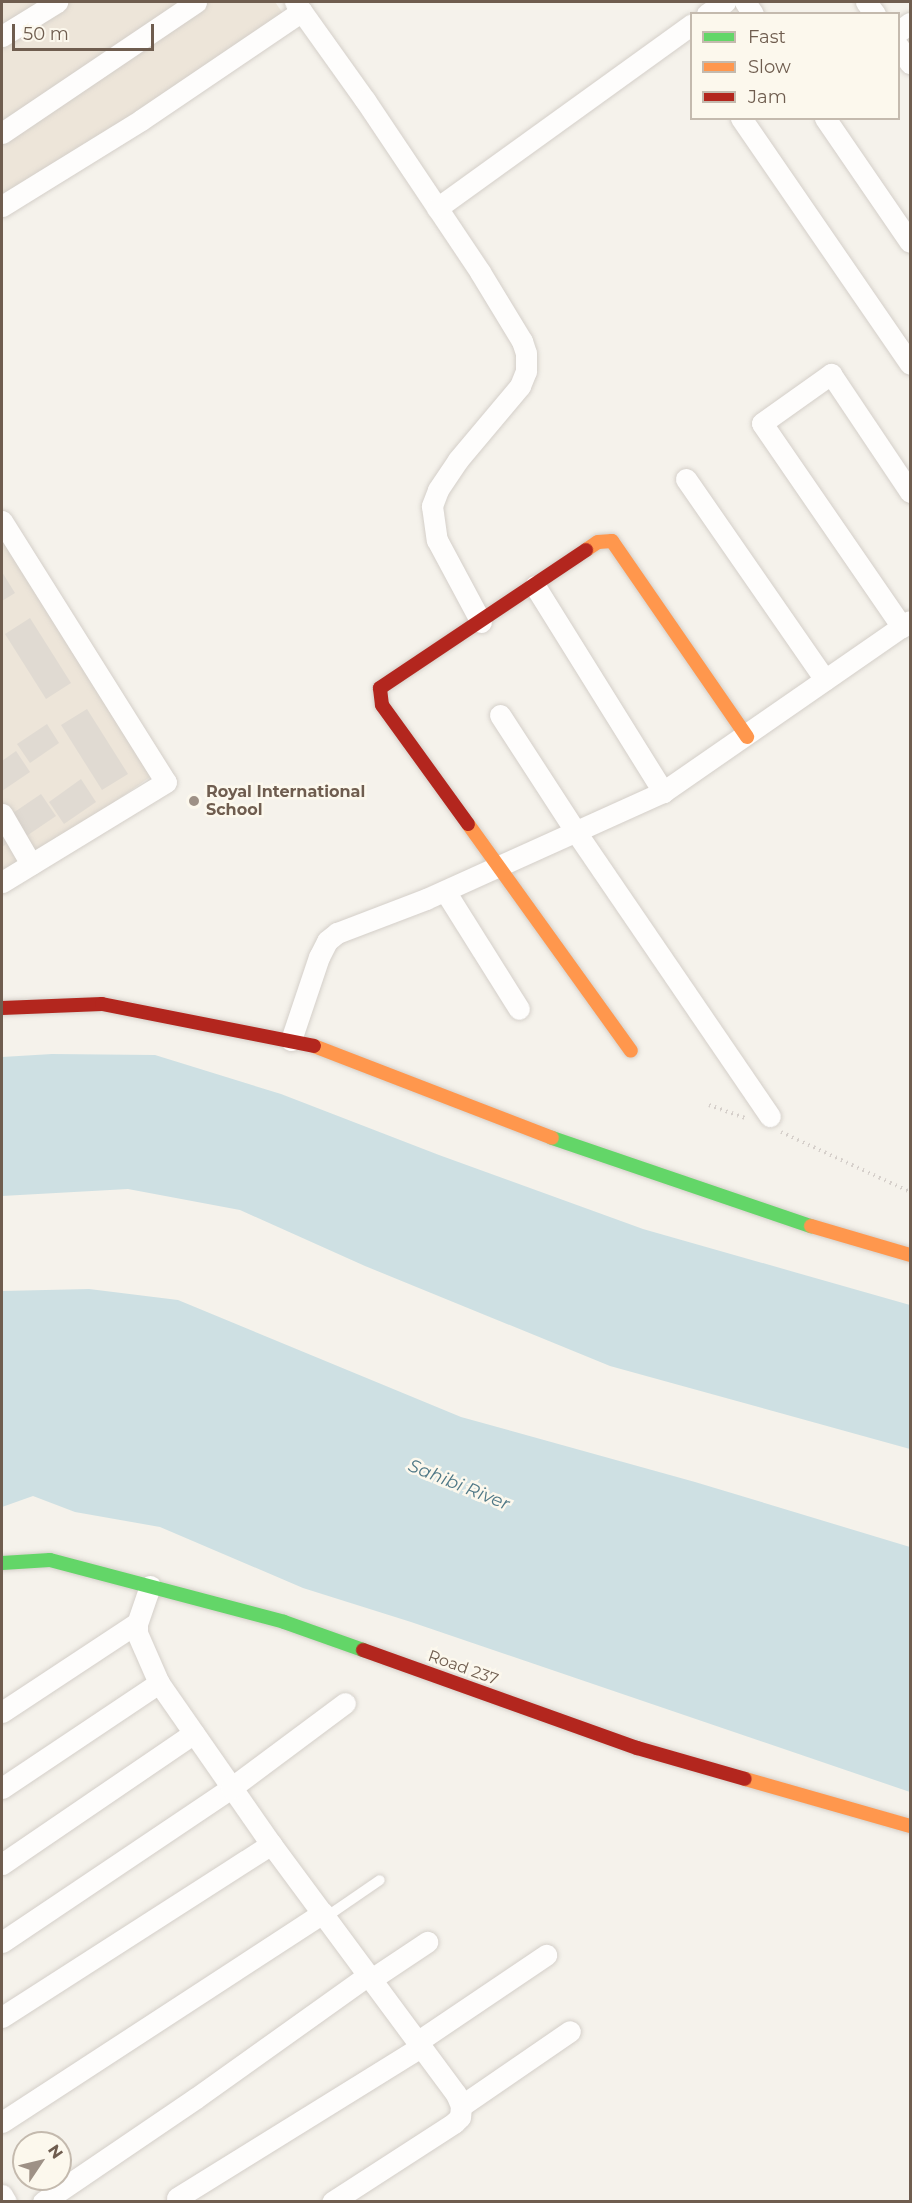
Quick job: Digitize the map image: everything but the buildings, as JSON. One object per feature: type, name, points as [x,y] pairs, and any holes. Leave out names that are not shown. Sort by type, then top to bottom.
[{"type":"street","points":[[2,36],[57,2]]},
{"type":"street","points":[[2,133],[196,2]]},
{"type":"street","points":[[710,12],[725,2]]},
{"type":"street","points":[[2,206],[141,120],[299,6],[492,291],[526,353],[526,371],[520,386],[458,460],[438,490],[432,506],[437,540],[480,622]]},
{"type":"street","points":[[437,208],[688,34]]},
{"type":"street","points":[[900,49],[910,63]]},
{"type":"street","points":[[742,120],[910,364]]},
{"type":"street","points":[[826,120],[910,242]]},
{"type":"street","points":[[291,1040],[318,957],[327,941],[337,933],[445,891],[663,792],[747,737],[906,624],[762,423],[831,374],[910,492]]},
{"type":"street","points":[[686,479],[825,681]]},
{"type":"street","points":[[2,521],[166,782],[2,882]]},
{"type":"street","points":[[631,1051],[382,705],[378,696],[380,688],[387,681],[535,586],[598,542],[612,541],[747,737]]},
{"type":"street","points":[[535,586],[663,792]]},
{"type":"street","points":[[500,715],[766,1122]]},
{"type":"street","points":[[2,814],[31,864]]},
{"type":"street","points":[[445,891],[519,1009]]},
{"type":"street","points":[[2,1008],[102,1004],[304,1042],[502,1121],[784,1218],[910,1255]]},
{"type":"street","name":"Road 237","points":[[2,1563],[50,1560],[284,1622],[637,1748],[910,1826]]},
{"type":"street","points":[[150,1586],[137,1623],[137,1633],[159,1683],[271,1845],[419,2044],[461,2106],[460,2117],[454,2123],[334,2201]]},
{"type":"street","points":[[2,1712],[137,1623]]},
{"type":"street","points":[[2,1788],[159,1683]]},
{"type":"street","points":[[2,1941],[231,1788],[345,1703]]},
{"type":"street","points":[[2,1864],[194,1733]]},
{"type":"street","points":[[2,2017],[271,1845]]},
{"type":"street","points":[[2,2122],[324,1915]]},
{"type":"street","points":[[43,2202],[369,1978],[427,1942]]},
{"type":"street","points":[[177,2198],[419,2044],[546,1955]]},
{"type":"street","points":[[461,2106],[570,2031]]},
{"type":"street","points":[[2,2195],[6,2202]]},
{"type":"lane","points":[[324,1915],[380,1880]]},
{"type":"path","points":[[709,1105],[766,1122],[910,1192]]},
{"type":"shaded area","points":[[2,2],[275,2],[287,19],[2,217]]},
{"type":"shaded area","points":[[2,540],[157,772],[2,881]]},
{"type":"water","points":[[52,1054],[155,1055],[281,1094],[439,1155],[643,1229],[910,1305],[910,1449],[610,1366],[365,1266],[240,1210],[128,1189],[2,1196],[2,1057]]},
{"type":"water","name":"Sahibi River","points":[[89,1289],[178,1300],[461,1417],[695,1482],[910,1547],[910,1792],[411,1622],[303,1588],[160,1527],[75,1512],[33,1496],[2,1507],[2,1291]]},
{"type":"traffic: fast","points":[[552,1138],[811,1226]]},
{"type":"traffic: fast","points":[[2,1563],[50,1560],[284,1622],[363,1650]]},
{"type":"traffic: slow","points":[[586,550],[598,542],[612,541],[747,737]]},
{"type":"traffic: slow","points":[[468,824],[631,1051]]},
{"type":"traffic: slow","points":[[314,1046],[552,1138]]},
{"type":"traffic: slow","points":[[811,1226],[910,1255]]},
{"type":"traffic: slow","points":[[745,1779],[910,1826]]},
{"type":"traffic: jam","points":[[468,824],[382,705],[380,688],[586,550]]},
{"type":"traffic: jam","points":[[2,1008],[102,1004],[314,1046]]},
{"type":"traffic: jam","points":[[363,1650],[637,1748],[745,1779]]},
{"type":"place","name":"Royal International School","points":[[194,801]]}]
